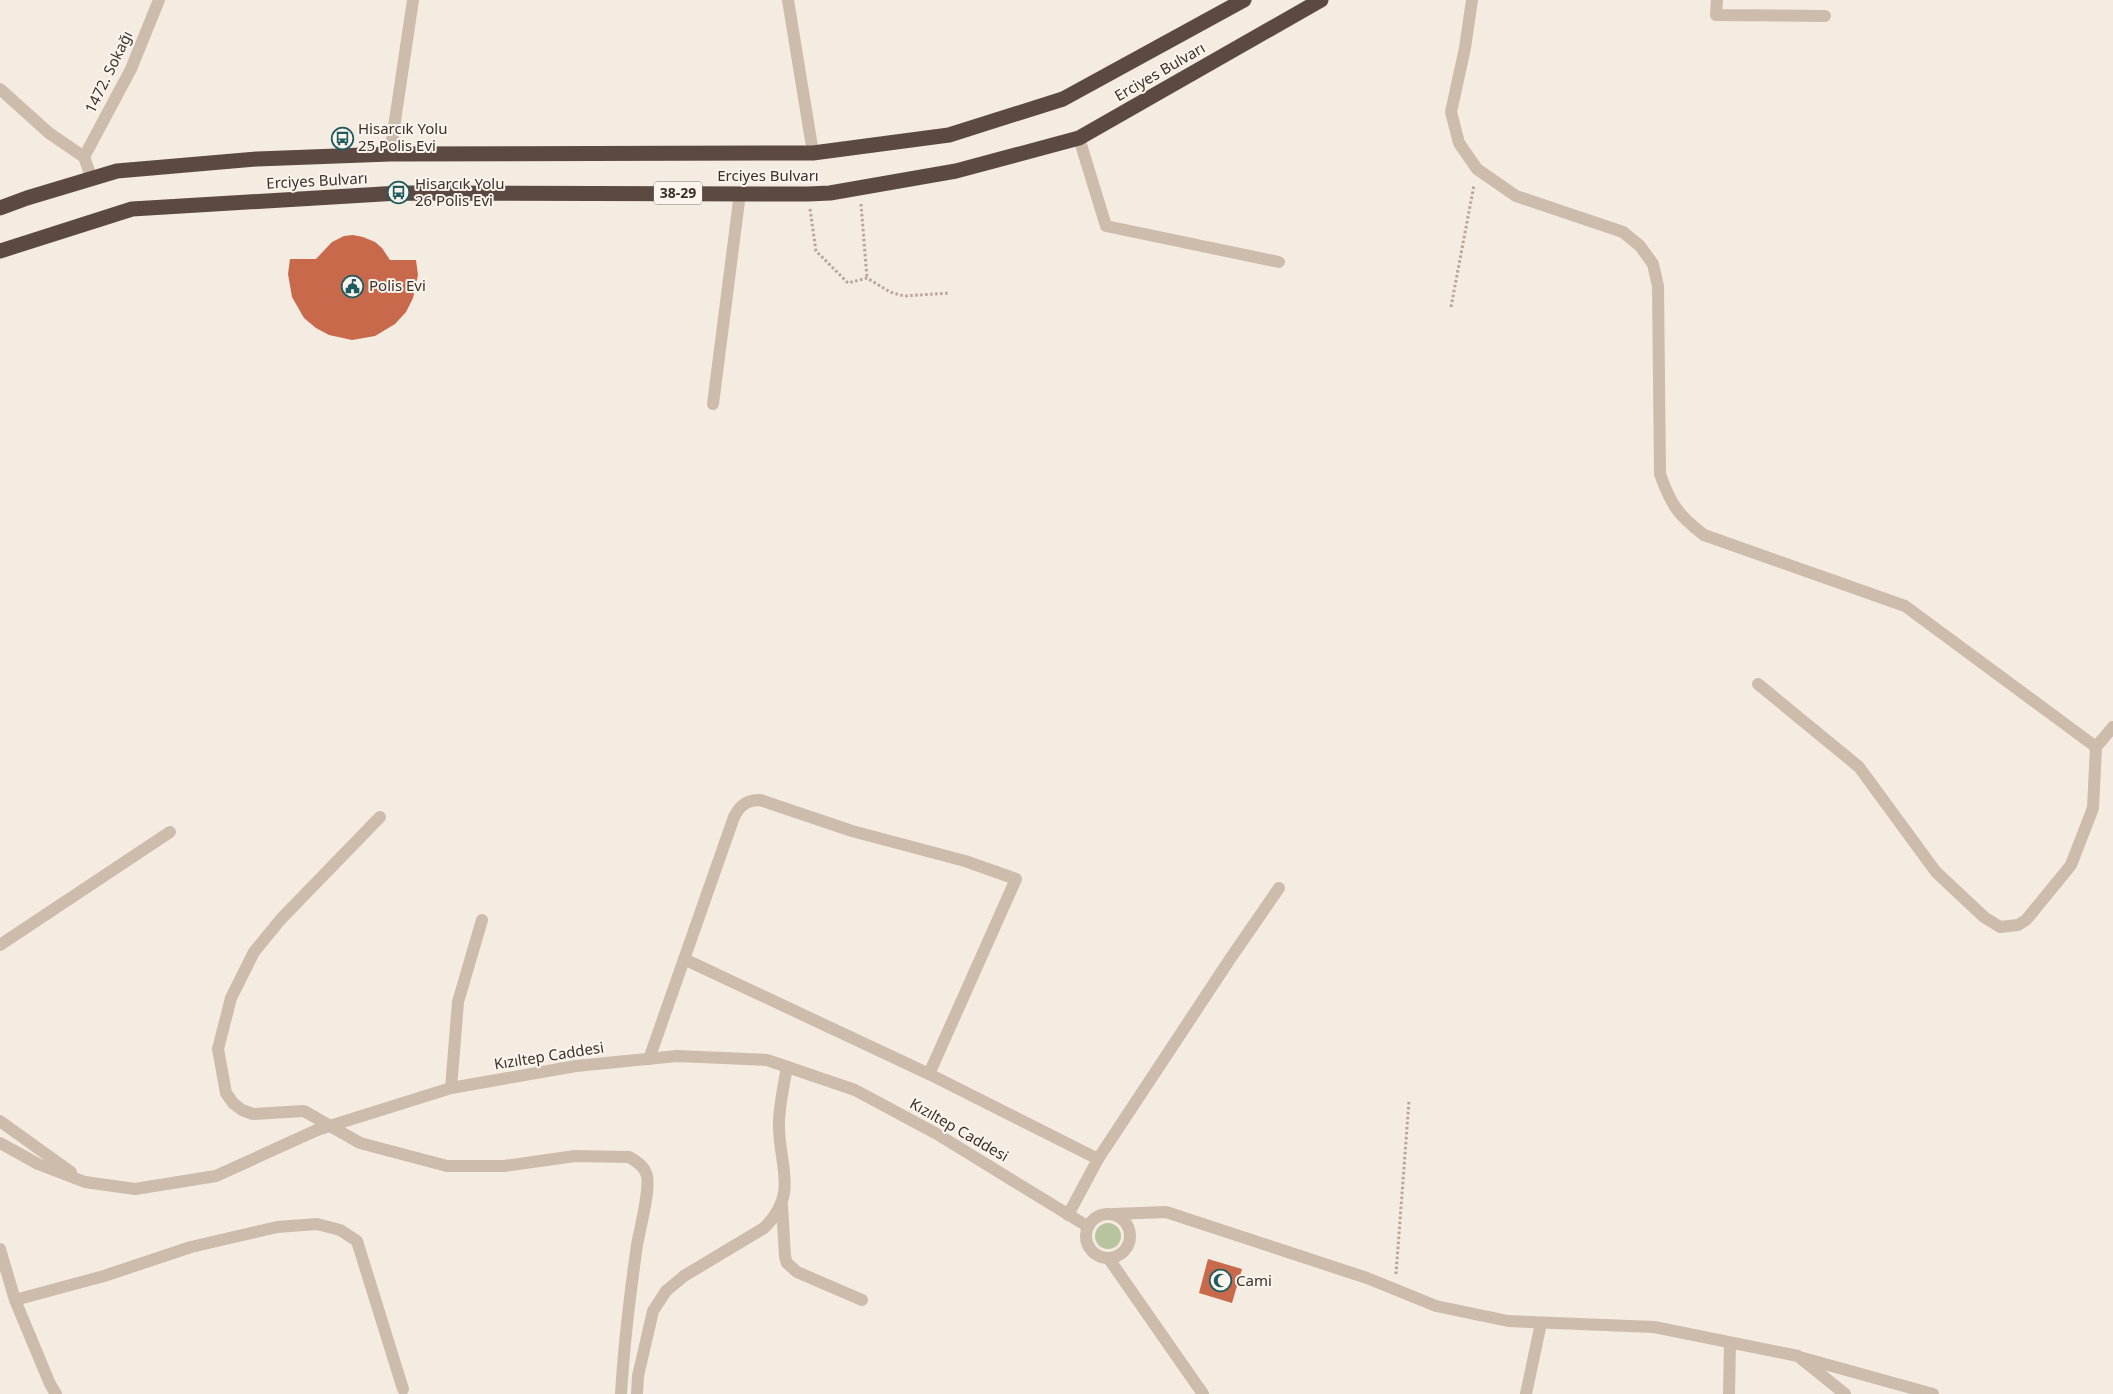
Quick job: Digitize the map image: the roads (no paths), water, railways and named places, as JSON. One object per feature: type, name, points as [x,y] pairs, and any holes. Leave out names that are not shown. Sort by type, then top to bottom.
[{"type":"highway","name":"Erciyes Bulvarı","points":[[0,208],[117,171],[239,161],[390,154],[813,153],[949,135],[1063,99],[1244,0]]},
{"type":"highway","name":"Erciyes Bulvarı","points":[[0,251],[132,209],[399,194],[830,193],[956,171],[1079,138],[1321,0]]},
{"type":"street","name":"1472. Sokağı","points":[[84,157],[131,70],[159,0]]},
{"type":"street","points":[[390,154],[413,0]]},
{"type":"street","points":[[788,0],[813,153]]},
{"type":"street","points":[[1472,0],[1465,48],[1451,112],[1459,143],[1477,169],[1516,196],[1623,232],[1640,246],[1653,264],[1658,286],[1660,474],[1668,499],[1683,519],[1704,535],[1905,606],[2096,747]]},
{"type":"street","points":[[1718,0],[1716,14],[1826,16]]},
{"type":"street","points":[[0,89],[49,133],[84,157],[92,179]]},
{"type":"street","points":[[1079,138],[1106,226],[1278,262]]},
{"type":"street","points":[[713,404],[740,193]]},
{"type":"street","points":[[1758,684],[1859,766],[1936,872],[1984,917],[2000,927],[2009,927],[2026,920],[2071,865],[2093,808],[2096,747],[2113,728]]},
{"type":"street","points":[[649,1059],[734,817],[741,806],[753,800],[760,800],[852,831],[964,861],[1016,878],[929,1074]]},
{"type":"street","points":[[380,816],[281,919],[254,952],[231,998],[218,1049],[226,1093],[232,1103],[242,1110],[253,1114],[304,1111],[360,1143],[446,1166],[504,1166],[575,1156],[629,1157],[637,1161],[643,1168],[648,1184],[636,1255],[623,1354],[621,1394]]},
{"type":"street","points":[[0,945],[170,832]]},
{"type":"street","points":[[1068,1215],[1098,1159],[1230,958],[1279,888]]},
{"type":"street","points":[[451,1088],[458,1002],[482,920]]},
{"type":"street","points":[[684,959],[929,1074],[1098,1159]]},
{"type":"street","name":"Kızıltep Caddesi","points":[[0,1143],[38,1164],[85,1182],[135,1189],[216,1176],[318,1130],[451,1088],[576,1066],[677,1056],[767,1060],[855,1090],[937,1134],[1087,1226]]},
{"type":"street","points":[[637,1394],[638,1376],[653,1311],[666,1291],[684,1276],[764,1228],[775,1218],[782,1204],[786,1190],[779,1121],[787,1067]]},
{"type":"street","points":[[0,1121],[85,1182]]},
{"type":"street","points":[[782,1204],[787,1263],[797,1272],[862,1300]]},
{"type":"street","points":[[1114,1214],[1126,1223],[1130,1238],[1124,1252],[1109,1258],[1095,1254],[1089,1249],[1085,1234],[1087,1226],[1098,1215],[1114,1214],[1166,1212],[1367,1278],[1436,1306],[1508,1321],[1654,1327],[1798,1356],[1933,1394]]},
{"type":"street","points":[[15,1300],[104,1276],[191,1247],[277,1227],[317,1224],[340,1230],[358,1241],[403,1389]]},
{"type":"street","points":[[0,1249],[15,1300],[50,1384],[56,1394]]},
{"type":"street","points":[[1109,1258],[1203,1394]]},
{"type":"street","points":[[1526,1394],[1541,1323]]},
{"type":"street","points":[[1729,1394],[1730,1343]]},
{"type":"street","points":[[1798,1356],[1845,1394]]},
{"type":"place","name":"Hisarcık Yolu 25 Polis Evi","points":[[342,138]]},
{"type":"place","name":"Hisarcık Yolu 26 Polis Evi","points":[[399,193]]},
{"type":"place","name":"Polis Evi","points":[[353,286]]},
{"type":"place","name":"Cami","points":[[1220,1281]]}]
